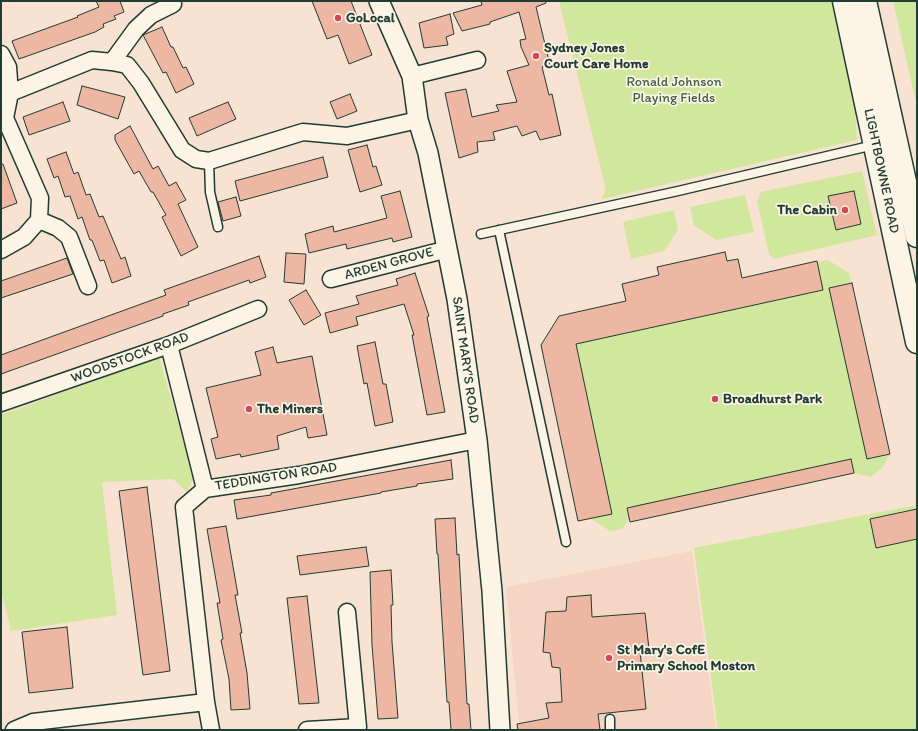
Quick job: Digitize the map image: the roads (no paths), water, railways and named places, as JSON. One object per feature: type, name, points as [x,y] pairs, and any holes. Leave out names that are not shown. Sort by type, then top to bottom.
[{"type":"main road","name":"LIGHTBOWNE ROAD","points":[[844,1],[886,143],[917,236]]},
{"type":"main road","name":"LIGHTBOWNE ROAD","points":[[865,1],[917,342]]},
{"type":"street","name":"SAINT MARY'S ROAD","points":[[379,1],[412,76],[418,120],[428,153],[434,188],[448,249],[477,440],[492,591],[500,730]]},
{"type":"street","points":[[112,62],[136,29],[151,15],[173,4]]},
{"type":"street","points":[[1,54],[8,66],[10,93],[5,118],[40,198],[40,220],[24,237],[1,250]]},
{"type":"street","points":[[10,93],[92,60],[127,65],[141,84],[182,150],[196,159],[209,161],[303,132],[347,136],[418,120]]},
{"type":"street","points":[[412,76],[477,60]]},
{"type":"street","points":[[40,220],[58,228],[69,236],[88,286]]},
{"type":"street","name":"ARDEN GROVE","points":[[331,279],[448,249]]},
{"type":"street","name":"WOODSTOCK ROAD","points":[[1,403],[169,345],[258,309]]},
{"type":"street","points":[[169,345],[205,489]]},
{"type":"street","name":"TEDDINGTON ROAD","points":[[211,730],[206,702],[184,507],[205,489],[299,475],[477,440]]},
{"type":"street","points":[[307,730],[358,727],[346,612]]},
{"type":"street","points":[[14,730],[33,722],[206,702]]},
{"type":"lane","points":[[481,234],[886,143]]},
{"type":"lane","points":[[209,161],[210,192],[218,227]]},
{"type":"lane","points":[[499,230],[566,542]]},
{"type":"lane","points":[[610,719],[610,730]]},
{"type":"place","name":"GoLocal","points":[[338,18]]},
{"type":"place","name":"Sydney Jones Court Care Home","points":[[536,56]]},
{"type":"place","name":"The Cabin","points":[[845,210]]},
{"type":"place","name":"Broadhurst Park","points":[[715,399]]},
{"type":"place","name":"The Miners","points":[[249,409]]},
{"type":"place","name":"St Mary's CofE Primary School Moston","points":[[609,658]]},
{"type":"park label","name":"Ronald Johnson Playing Fields","points":[[674,90]]}]
